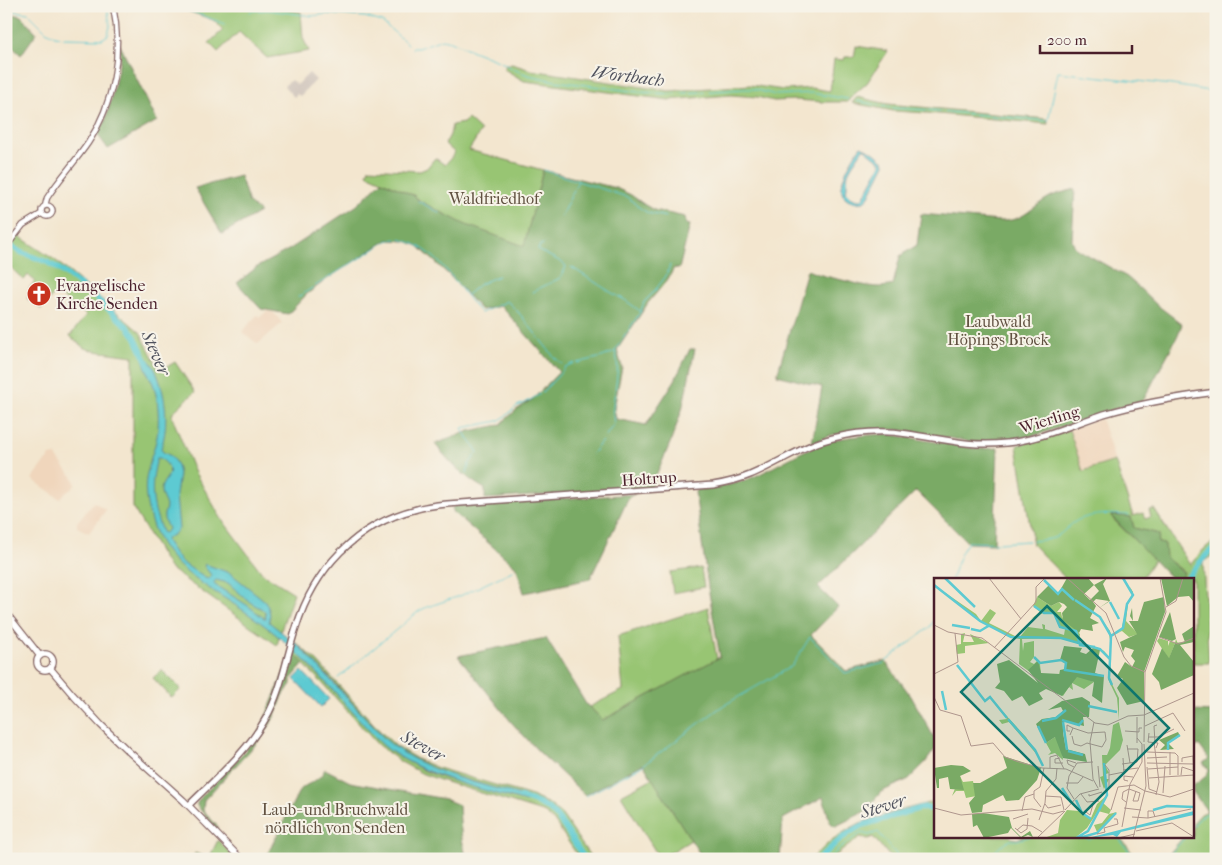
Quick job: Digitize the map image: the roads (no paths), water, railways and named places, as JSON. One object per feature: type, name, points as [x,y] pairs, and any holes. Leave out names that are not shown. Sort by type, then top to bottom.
[{"type":"main road","name":"Wierling","points":[[887,432],[970,444],[1010,443],[1144,404],[1216,392]]},
{"type":"main road","name":"Holtrup","points":[[189,805],[242,751],[258,730],[274,701],[283,677],[301,613],[319,577],[334,559],[361,534],[377,524],[417,509],[447,504],[713,485],[747,476],[805,448],[832,438],[868,432],[887,432]]},
{"type":"main road","points":[[6,614],[40,656]]},
{"type":"main road","points":[[46,654],[51,657],[53,664],[50,668],[44,669],[38,666],[37,660],[40,656],[46,654]]},
{"type":"main road","points":[[50,668],[106,730],[189,805],[241,859]]},
{"type":"street","points":[[42,214],[47,198],[87,144],[104,112],[113,83],[116,62],[117,27],[113,6]]},
{"type":"street","points":[[42,214],[47,217],[51,214],[51,208],[46,206]]},
{"type":"street","points":[[6,247],[23,225],[42,214]]},
{"type":"water","points":[[861,146],[872,151],[885,164],[869,196],[864,202],[854,202],[845,197],[842,192],[842,186],[846,171]],"holes":[[[863,149],[881,164],[863,198],[859,200],[852,198],[846,192],[849,171]]]},
{"type":"water","points":[[147,357],[154,368],[164,398],[166,424],[161,449],[171,456],[177,465],[179,474],[176,495],[179,529],[167,538],[166,541],[180,561],[209,579],[211,575],[204,566],[205,564],[230,573],[265,601],[270,614],[269,622],[299,646],[385,739],[401,751],[417,761],[453,776],[528,797],[526,802],[442,777],[410,763],[384,746],[327,683],[289,645],[257,620],[202,584],[177,564],[158,538],[148,508],[146,476],[156,439],[158,418],[155,389],[143,359]],"holes":[[[157,458],[166,463],[170,472],[161,491],[166,506],[164,520],[168,529],[165,533],[162,532],[153,502],[153,477]],[[216,580],[228,583],[251,603],[262,609],[265,612],[266,618],[215,585],[214,582]]]},
{"type":"water","points":[[302,671],[329,699],[321,707],[294,679]]},
{"type":"waterway","name":"Wortbach","points":[[9,6],[14,11],[28,13],[46,31],[55,36],[102,39],[108,35],[110,26],[107,6]]},
{"type":"waterway","name":"Wortbach","points":[[176,6],[225,24]]},
{"type":"waterway","name":"Wortbach","points":[[250,12],[268,10],[312,16],[327,14],[365,17],[382,22],[408,44]]},
{"type":"waterway","name":"Wortbach","points":[[412,48],[418,48],[442,39],[451,41],[528,75],[556,81],[639,92],[670,94],[753,89],[776,95],[811,93],[848,99]]},
{"type":"waterway","name":"Wortbach","points":[[857,101],[893,108],[1048,121],[1058,72],[1216,92]]},
{"type":"waterway","points":[[544,170],[627,197],[648,213],[666,217]]},
{"type":"waterway","points":[[575,187],[578,181]]},
{"type":"waterway","points":[[560,218],[574,190]]},
{"type":"waterway","points":[[418,201],[440,213]]},
{"type":"waterway","points":[[298,297],[387,241],[396,239]]},
{"type":"waterway","points":[[399,239],[413,243],[436,259],[481,313],[507,301],[562,364]]},
{"type":"waterway","name":"Stever","points":[[6,242],[20,252],[47,262],[59,269],[93,295],[129,328],[148,364]]},
{"type":"waterway","points":[[532,292],[560,278],[566,266],[538,250],[540,245],[544,244]]},
{"type":"waterway","points":[[605,437],[614,424],[613,410],[617,371],[615,351],[641,311],[644,302],[666,276],[670,265]]},
{"type":"waterway","points":[[571,267],[640,311]]},
{"type":"waterway","points":[[467,295],[480,284],[498,276]]},
{"type":"waterway","points":[[577,363],[615,352]]},
{"type":"waterway","points":[[467,473],[469,464],[478,452],[462,428],[498,421],[517,406],[540,394],[565,367],[574,363]]},
{"type":"waterway","points":[[592,454],[602,441]]},
{"type":"waterway","points":[[1033,541],[1056,537],[1075,522],[1090,516],[1103,514],[1129,515]]},
{"type":"waterway","points":[[952,578],[956,564],[968,542],[1029,541]]},
{"type":"waterway","name":"Stever","points":[[1187,578],[1216,546]]},
{"type":"waterway","points":[[338,678],[419,611],[460,596],[514,570]]},
{"type":"waterway","points":[[586,796],[642,766],[721,707],[792,666],[810,637],[845,673],[884,663],[929,628],[934,621]]},
{"type":"waterway","name":"Stever","points":[[520,797],[550,810],[564,827],[585,859]]},
{"type":"waterway","name":"Stever","points":[[819,859],[845,836],[863,825],[924,807],[929,809],[934,807]]},
{"type":"waterway","points":[[1194,825],[1208,813],[1216,812]]},
{"type":"waterway","points":[[827,859],[862,833],[869,835],[878,832],[900,859]]},
{"type":"waterway","points":[[987,859],[1004,843],[1024,838]]},
{"type":"waterway","points":[[1086,838],[1092,838]]},
{"type":"waterway","points":[[1119,838],[1135,859]]},
{"type":"waterway","points":[[1166,859],[1184,838]]},
{"type":"place","name":"Evangelische Kirche Senden","points":[[39,294]]},
{"type":"park label","name":"Waldfriedhof","points":[[494,198]]},
{"type":"park label","name":"Laubwald Höpings Brock","points":[[998,330]]},
{"type":"park label","name":"Laub- und Bruchwald nördlich von Senden","points":[[335,818]]}]
